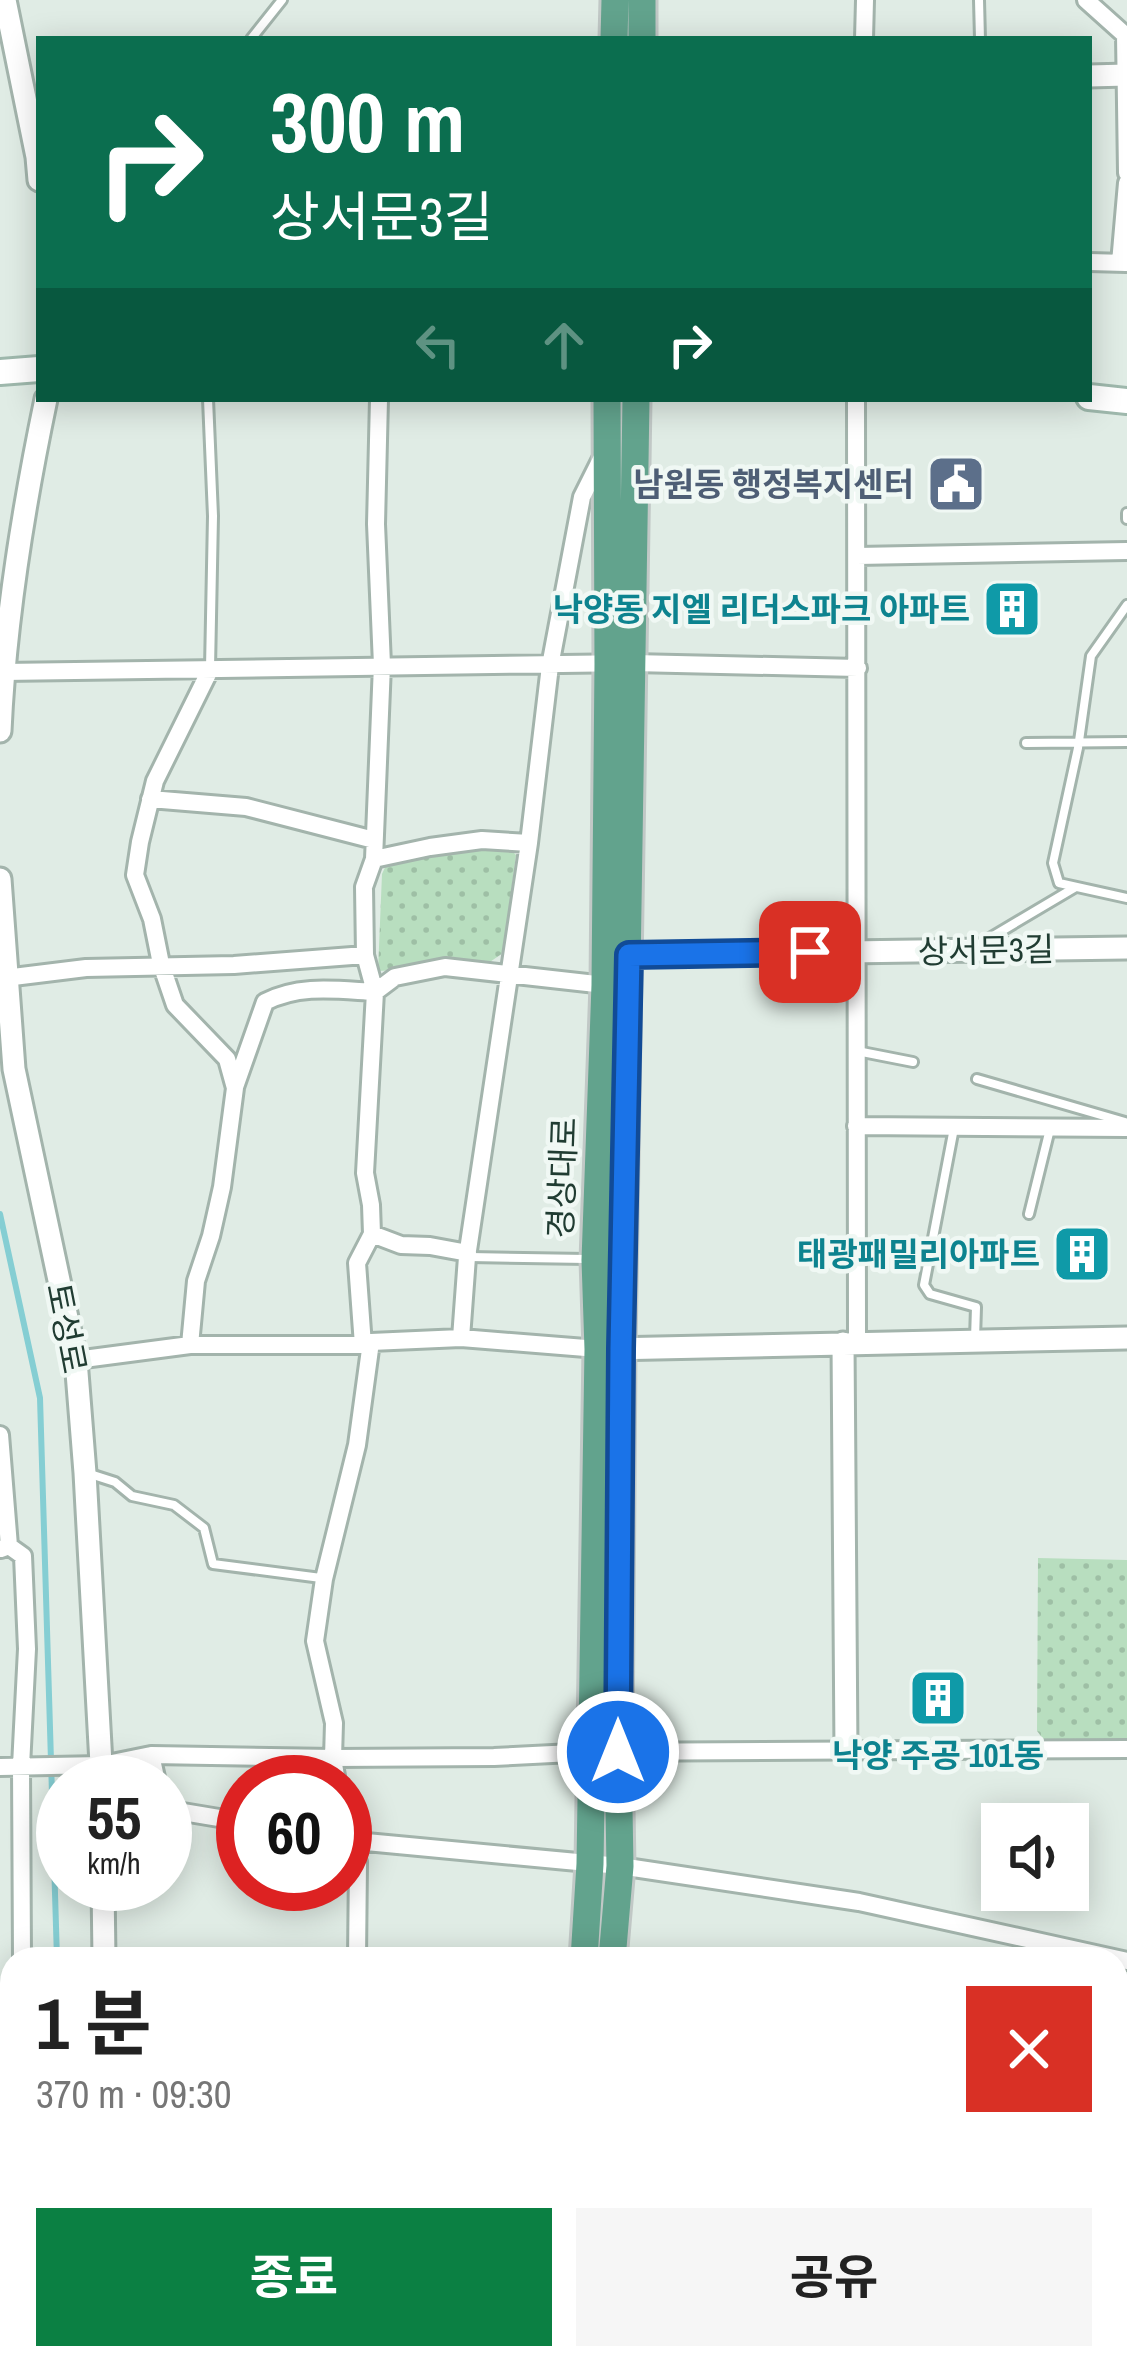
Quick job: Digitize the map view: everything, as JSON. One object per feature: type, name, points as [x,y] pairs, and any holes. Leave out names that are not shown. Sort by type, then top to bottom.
[{"type":"main road","points":[[614,36],[615,0]]},
{"type":"main road","points":[[642,0],[642,36]]},
{"type":"main road","points":[[0,372],[36,369]]},
{"type":"main road","points":[[1092,397],[1127,401]]},
{"type":"main road","name":"경상대로","points":[[585,1947],[605,1752],[609,1349],[629,955],[607,402]]},
{"type":"main road","name":"경상대로","points":[[609,1349],[595,1259],[636,402]]},
{"type":"main road","name":"경상대로","points":[[605,1752],[620,1866],[614,1947]]},
{"type":"street","points":[[5,0],[36,147]]},
{"type":"street","points":[[864,36],[865,0]]},
{"type":"street","points":[[1086,0],[1126,34],[1127,173]]},
{"type":"street","points":[[1092,76],[1126,75]]},
{"type":"street","points":[[1092,262],[1124,263],[1127,183]]},
{"type":"street","points":[[0,731],[26,497],[45,402]]},
{"type":"street","points":[[333,1755],[334,1723],[315,1641],[324,1579],[366,1396],[367,1343],[357,1263],[372,1234],[364,1173],[375,992],[365,955],[364,886],[374,850],[382,665],[376,524],[380,402]]},
{"type":"street","points":[[846,1752],[856,1126],[856,402]]},
{"type":"street","points":[[461,1338],[467,1255],[530,843],[550,666],[582,497],[607,446]]},
{"type":"street","points":[[857,556],[1127,551]]},
{"type":"street","points":[[3,672],[382,665],[858,668]]},
{"type":"street","points":[[210,670],[154,781],[136,875],[175,1005],[226,1059],[235,1088]]},
{"type":"street","points":[[150,799],[246,807],[374,850],[482,840],[530,843]]},
{"type":"street","name":"토성로","points":[[0,879],[14,1069],[76,1360],[97,1755]]},
{"type":"street","name":"상서문3길","points":[[629,955],[1127,948]]},
{"type":"street","points":[[5,978],[86,968],[234,965],[365,955]]},
{"type":"street","points":[[190,1346],[196,1281],[222,1187],[235,1088],[265,1002],[285,992],[318,988],[375,992],[395,977],[445,967],[605,985]]},
{"type":"street","points":[[856,1126],[1127,1125]]},
{"type":"street","points":[[372,1234],[401,1245],[467,1255]]},
{"type":"street","points":[[76,1360],[190,1346],[461,1338],[609,1349],[1127,1338]]},
{"type":"street","points":[[0,1435],[4,1547],[23,1556],[27,1648],[21,1766],[22,1947]]},
{"type":"street","points":[[372,1758],[1127,1749]]},
{"type":"street","points":[[0,1767],[36,1767]]},
{"type":"street","points":[[372,1841],[620,1866],[859,1902],[1063,1947]]},
{"type":"street","points":[[104,1911],[104,1947]]},
{"type":"street","points":[[357,1911],[357,1947]]},
{"type":"lane","points":[[253,36],[282,0]]},
{"type":"lane","points":[[979,0],[980,36]]},
{"type":"lane","points":[[208,402],[213,516],[210,670]]},
{"type":"lane","points":[[1127,605],[1090,656],[1079,743],[1053,863],[1059,883],[1127,898]]},
{"type":"lane","points":[[1025,743],[1127,742]]},
{"type":"lane","points":[[970,950],[1075,887]]},
{"type":"lane","points":[[856,1051],[913,1062]]},
{"type":"lane","points":[[976,1079],[1127,1125]]},
{"type":"lane","points":[[955,1127],[924,1285],[930,1294],[976,1307],[975,1340]]},
{"type":"lane","points":[[1029,1214],[1050,1128]]},
{"type":"lane","points":[[467,1255],[595,1259]]},
{"type":"lane","points":[[85,1473],[115,1482],[132,1496],[174,1505],[205,1528],[213,1564],[324,1579]]},
{"type":"green space","points":[[507,846],[516,855],[503,953],[484,966],[378,971],[382,874],[387,863],[436,850]]},
{"type":"green space","points":[[1038,1558],[1127,1560],[1127,1742],[1047,1744],[1037,1731]]},
{"type":"waterway","points":[[0,1214],[40,1398],[57,1947]]},
{"type":"place","name":"남원동 행정복지센터","points":[[956,484]]},
{"type":"place","name":"낙양동 지엘 리더스파크 아파트","points":[[1012,609]]},
{"type":"place","name":"태광패밀리아파트","points":[[1082,1254]]},
{"type":"place","name":"낙양 주공 101동","points":[[938,1698]]},
{"type":"route","points":[[618,1752],[629,955],[810,952]]}]
